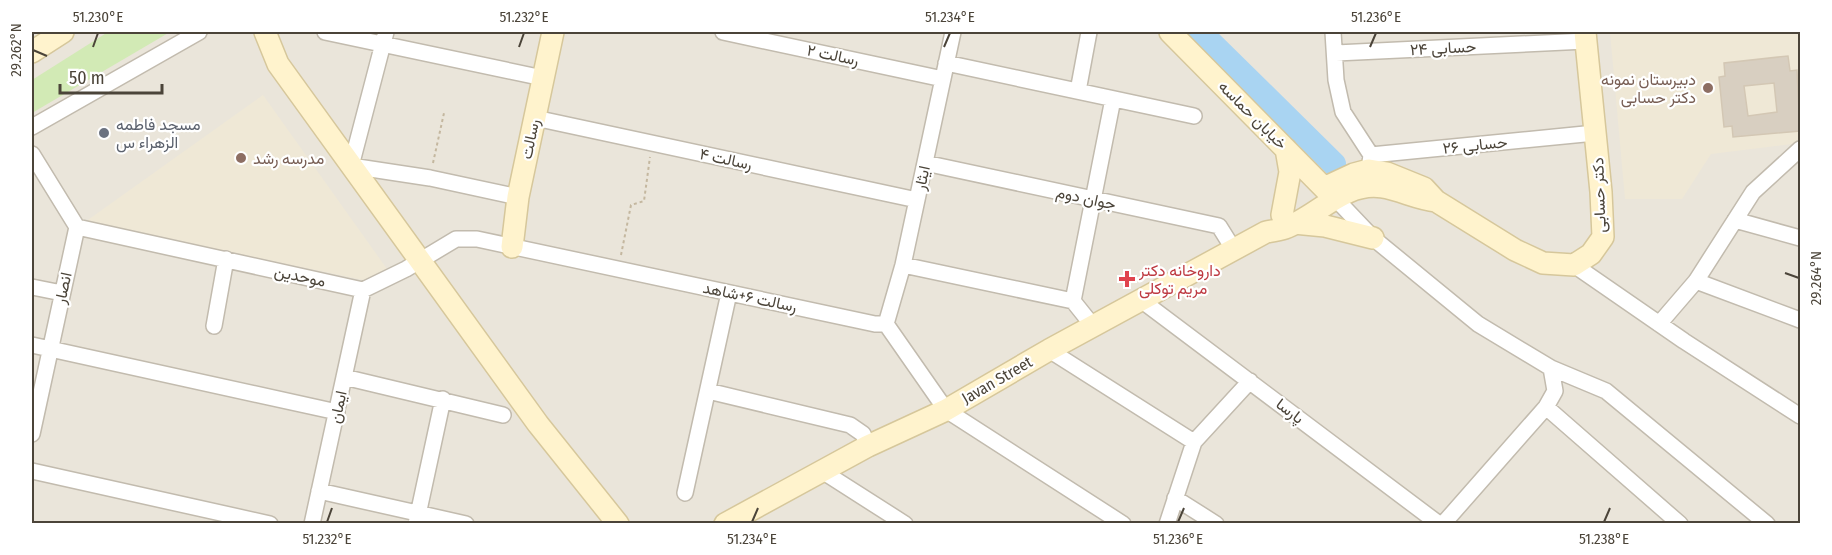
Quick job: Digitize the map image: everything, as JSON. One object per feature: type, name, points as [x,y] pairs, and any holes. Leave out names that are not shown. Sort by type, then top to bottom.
[{"type":"main road","points":[[32,51],[63,32]]},
{"type":"main road","points":[[265,32],[278,64],[351,166],[538,424],[618,524]]},
{"type":"main road","name":"رسالت","points":[[512,247],[518,197],[553,32]]},
{"type":"main road","name":"خیابان حماسه","points":[[1170,32],[1330,193]]},
{"type":"main road","name":"دکتر حسابی","points":[[1574,265],[1591,254],[1603,237],[1586,36]]},
{"type":"main road","points":[[1286,149],[1290,172],[1288,219],[1373,238]]},
{"type":"main road","points":[[1330,193],[1370,163],[1387,173],[1424,188],[1436,201],[1515,250],[1543,263],[1574,265]]},
{"type":"main road","points":[[1330,193],[1382,187],[1419,200],[1436,201]]},
{"type":"main road","name":"Javan Street","points":[[724,524],[868,446],[946,410],[1049,350],[1266,232],[1330,193]]},
{"type":"street","points":[[32,127],[199,32]]},
{"type":"street","points":[[326,32],[385,38],[543,78]]},
{"type":"street","name":"رسالت ۲","points":[[723,32],[757,35],[943,79]]},
{"type":"street","name":"ایثار","points":[[886,324],[903,265],[953,32]]},
{"type":"street","points":[[1078,91],[1089,32]]},
{"type":"street","points":[[1333,32],[1336,80],[1343,112],[1370,163]]},
{"type":"street","name":"حسابی ۲۴","points":[[1336,53],[1586,36]]},
{"type":"street","points":[[385,38],[351,166],[430,178],[518,197]]},
{"type":"street","points":[[946,63],[1194,116]]},
{"type":"street","points":[[1073,301],[1113,99]]},
{"type":"street","name":"رسالت ۴","points":[[535,118],[917,200]]},
{"type":"street","name":"حسابی ۲۶","points":[[1370,163],[1595,133]]},
{"type":"street","points":[[1659,324],[1696,281],[1753,192],[1800,149]]},
{"type":"street","points":[[32,154],[77,226]]},
{"type":"street","name":"جوان دوم","points":[[925,163],[1219,226],[1234,250]]},
{"type":"street","points":[[1330,193],[1373,238],[1478,324],[1551,368],[1606,391],[1666,438],[1767,524]]},
{"type":"street","points":[[1736,220],[1800,238]]},
{"type":"street","name":"موحدین","points":[[77,226],[363,290]]},
{"type":"street","name":"انصار","points":[[32,424],[77,226]]},
{"type":"street","points":[[363,290],[420,261],[456,239],[477,239],[512,247]]},
{"type":"street","name":"رسالت ۶+شاهد","points":[[512,247],[875,324],[886,324]]},
{"type":"street","points":[[214,326],[226,259]]},
{"type":"street","points":[[903,265],[1073,301],[1093,326]]},
{"type":"street","points":[[1574,265],[1659,324],[1800,416]]},
{"type":"street","points":[[1696,281],[1800,320]]},
{"type":"street","points":[[32,287],[62,293]]},
{"type":"street","name":"ایمان","points":[[312,524],[363,290]]},
{"type":"street","points":[[685,493],[729,293]]},
{"type":"street","name":"پارسا","points":[[1141,300],[1441,524]]},
{"type":"street","points":[[886,324],[946,410],[1123,524]]},
{"type":"street","points":[[32,345],[337,412]]},
{"type":"street","points":[[1049,350],[1194,442]]},
{"type":"street","points":[[1441,524],[1546,407],[1555,391],[1551,368]]},
{"type":"street","points":[[344,377],[443,399],[502,416]]},
{"type":"street","points":[[1167,524],[1194,442],[1250,381]]},
{"type":"street","points":[[708,391],[850,424],[863,434],[868,446]]},
{"type":"street","points":[[417,518],[443,399]]},
{"type":"street","points":[[1546,407],[1680,524]]},
{"type":"street","points":[[32,471],[270,524]]},
{"type":"street","points":[[822,471],[905,524]]},
{"type":"street","points":[[319,491],[417,518],[466,524]]},
{"type":"street","points":[[1175,498],[1216,524]]},
{"type":"path","points":[[430,178],[444,113]]},
{"type":"path","points":[[618,269],[631,205],[644,201],[652,143]]},
{"type":"shaded area","points":[[32,32],[1800,32],[1800,523],[32,523]]},
{"type":"shaded area","name":"دبیرستان نمونه دکتر حسابی","points":[[1610,32],[1800,32],[1800,143],[1711,154],[1682,199],[1625,199]]},
{"type":"shaded area","name":"مدرسه رشد","points":[[263,95],[387,269],[368,281],[85,222]]},
{"type":"green space","points":[[108,32],[170,32],[32,113],[32,80]]},
{"type":"building","points":[[1788,56],[1790,71],[1797,70],[1800,131],[1733,137],[1732,126],[1724,127],[1719,77],[1725,76],[1724,63]],"holes":[[[1774,83],[1777,112],[1748,116],[1744,86]]]},
{"type":"waterway","points":[[1200,32],[1334,164]]},
{"type":"place","name":"دبیرستان نمونه دکتر حسابی","points":[[1708,88]]},
{"type":"place","name":"مسجد فاطمه الزهراء س","points":[[104,133]]},
{"type":"place","name":"مدرسه رشد","points":[[241,158]]},
{"type":"place","name":"داروخانه دکتر مریم توکلی","points":[[1127,279]]}]
